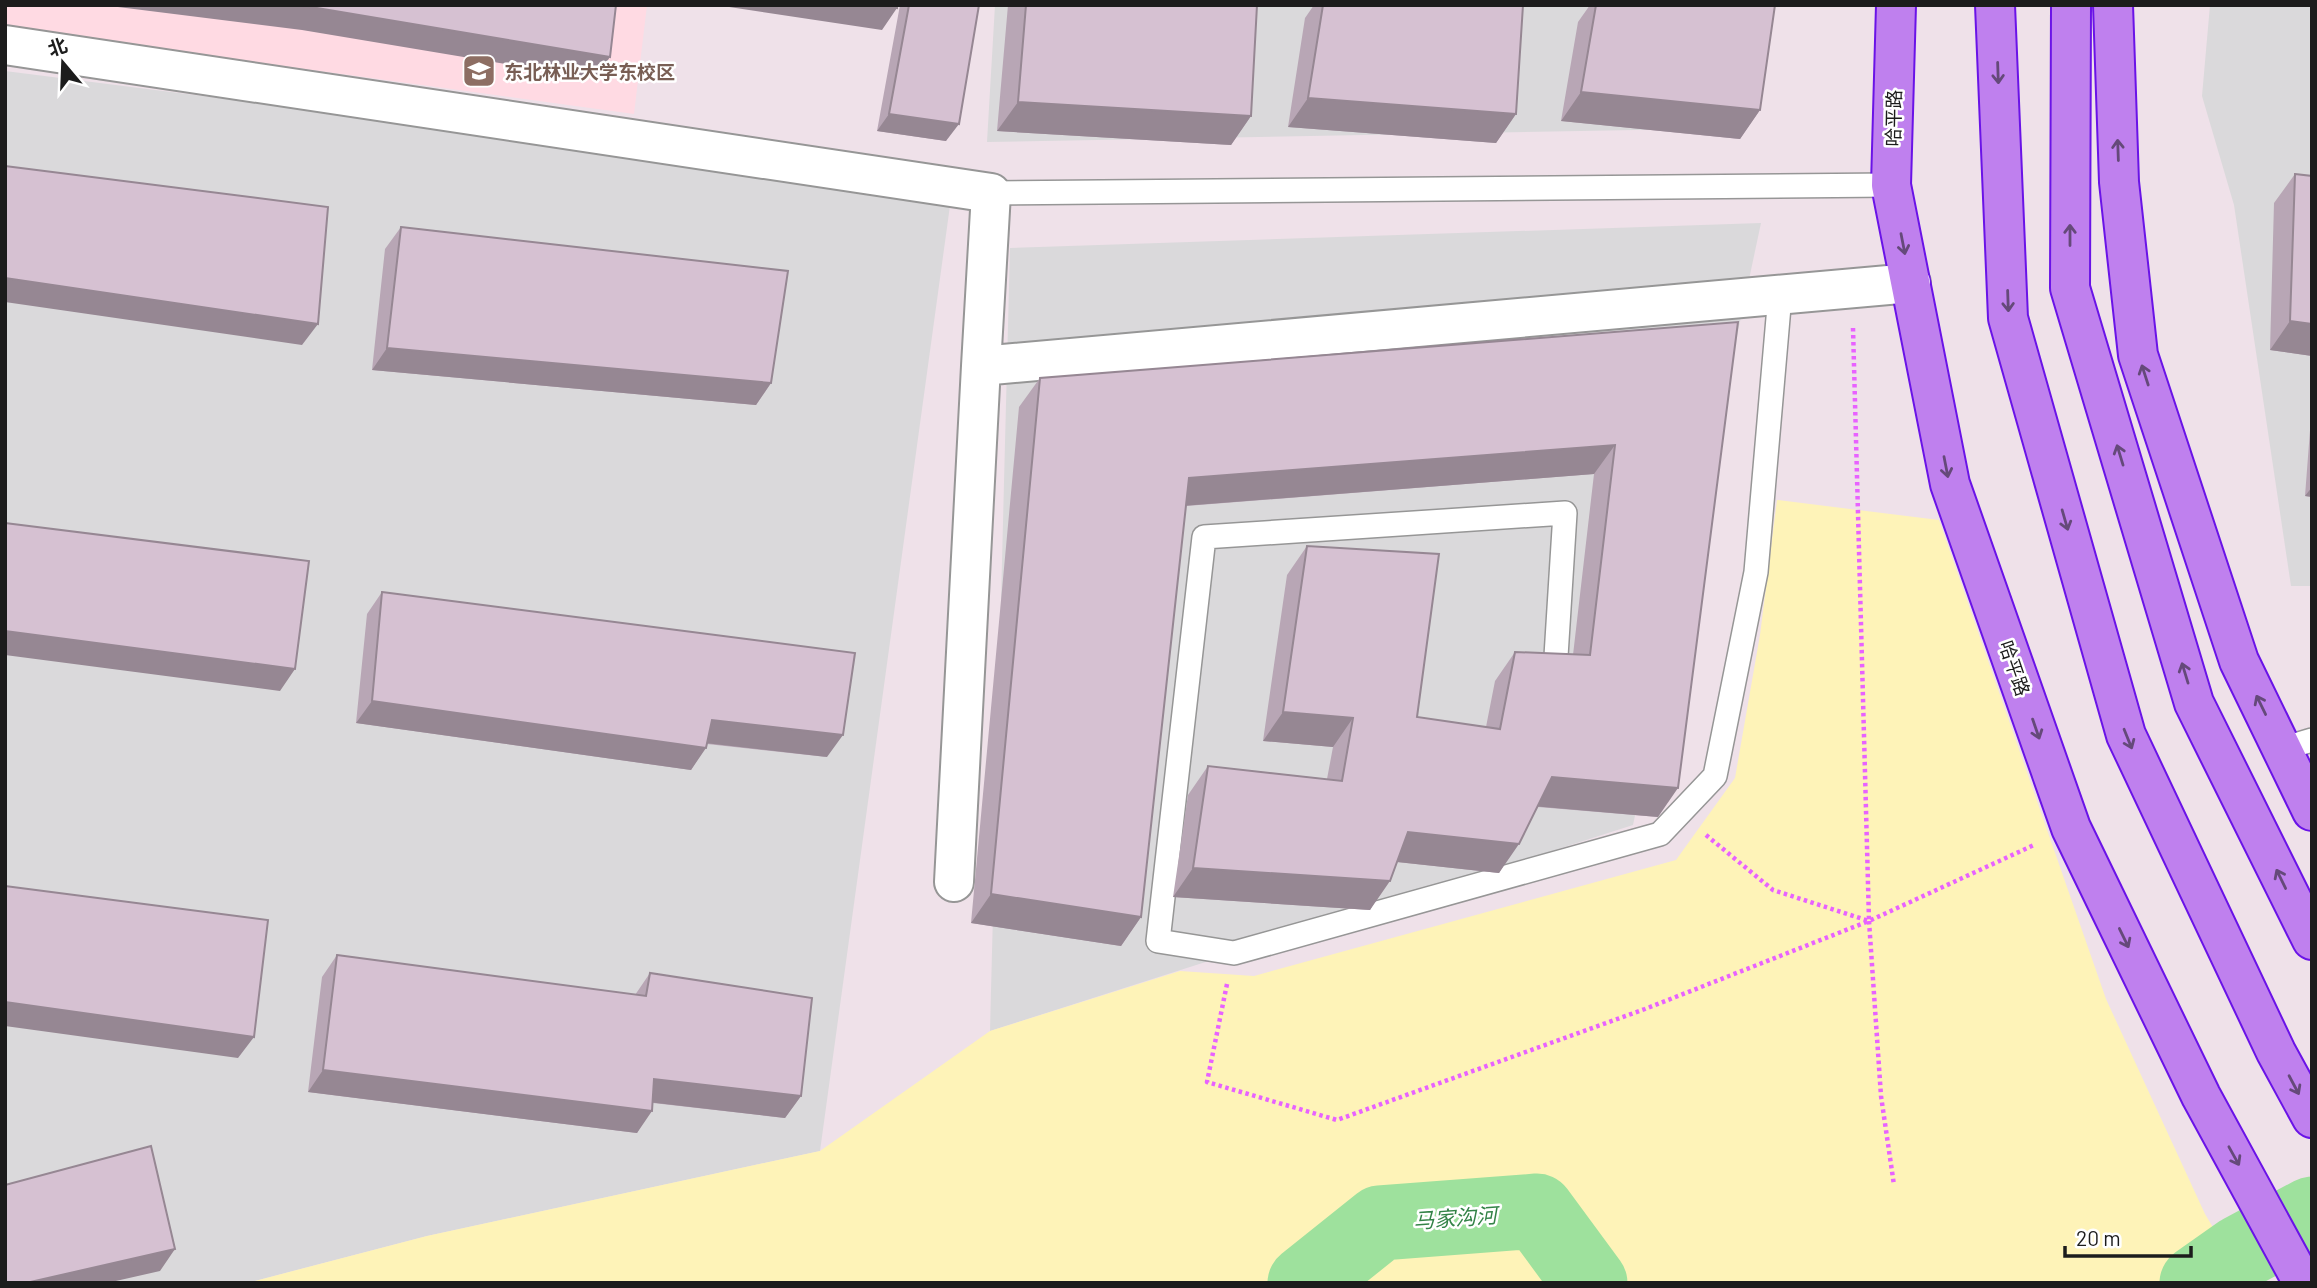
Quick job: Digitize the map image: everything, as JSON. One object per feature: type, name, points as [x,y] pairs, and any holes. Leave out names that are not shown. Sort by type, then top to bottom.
[{"type":"highway","name":"哈平路","points":[[1896,5],[1891,185],[1950,484],[2071,828],[2202,1096],[2303,1283]]},
{"type":"highway","points":[[1995,5],[2008,318],[2126,735],[2276,1052],[2312,1118]]},
{"type":"highway","points":[[2071,5],[2070,288],[2194,703],[2312,940]]},
{"type":"highway","points":[[2113,5],[2119,182],[2138,355],[2239,661],[2297,745],[2312,811]]},
{"type":"street","points":[[5,45],[991,193],[954,882]]},
{"type":"street","points":[[981,366],[1910,283]]},
{"type":"lane","points":[[991,193],[1891,185]]},
{"type":"lane","points":[[1555,672],[1566,513],[1204,537],[1158,941],[1234,953],[1660,834],[1715,776],[1756,572],[1780,295]]},
{"type":"path","points":[[1852,288],[1869,921],[1881,1096],[1894,1185]]},
{"type":"path","points":[[1679,813],[1773,890],[1869,921]]},
{"type":"path","points":[[1234,953],[1207,1082],[1336,1120],[1645,1009],[1869,921],[2071,828]]},
{"type":"shaded area","name":"东北林业大学东校区","points":[[5,5],[647,5],[634,114],[5,28]]},
{"type":"shaded area","points":[[995,5],[1774,5],[1748,128],[987,142]]},
{"type":"shaded area","points":[[2210,5],[2312,5],[2312,586],[2291,586],[2234,205],[2202,96]]},
{"type":"shaded area","points":[[5,71],[952,191],[820,1151],[427,1236],[247,1283],[5,1283]]},
{"type":"shaded area","points":[[1761,223],[1633,825],[990,1031],[1010,248]]},
{"type":"shaded area","points":[[1777,500],[1939,520],[2106,999],[2205,1214],[2246,1283],[247,1283],[427,1236],[820,1151],[990,1031],[1180,971],[1254,976],[1676,860],[1735,778],[1760,635]]},
{"type":"building","points":[[293,5],[616,5],[610,57]]},
{"type":"building","points":[[909,5],[979,5],[959,124],[889,114]]},
{"type":"building","points":[[1026,5],[1257,5],[1251,116],[1018,102]]},
{"type":"building","points":[[1323,5],[1523,5],[1516,114],[1308,98]]},
{"type":"building","points":[[1596,5],[1775,5],[1760,110],[1581,92]]},
{"type":"building","points":[[5,166],[328,207],[318,324],[5,278]]},
{"type":"building","points":[[2295,174],[2312,176],[2312,324],[2290,321]]},
{"type":"building","points":[[401,227],[788,271],[771,383],[387,348]]},
{"type":"building","points":[[1738,322],[1678,788],[1552,777],[1519,844],[1408,832],[1390,881],[1193,868],[1208,766],[1342,781],[1353,718],[1283,712],[1307,546],[1439,554],[1417,717],[1500,729],[1515,652],[1590,655],[1615,445],[1189,478],[1141,917],[991,894],[1040,378]]},
{"type":"building","points":[[5,523],[309,561],[295,669],[5,631]]},
{"type":"building","points":[[382,592],[855,653],[843,735],[712,720],[706,748],[372,701]]},
{"type":"building","points":[[5,886],[268,920],[254,1037],[5,1002]]},
{"type":"building","points":[[337,955],[646,996],[650,973],[812,998],[801,1096],[654,1079],[652,1111],[323,1070]]},
{"type":"building","points":[[151,1146],[175,1249],[26,1283],[5,1283],[5,1185]]},
{"type":"waterway","name":"马家沟河","points":[[1305,1283],[1380,1223],[1537,1211],[1590,1283]]},
{"type":"waterway","name":"马家沟河","points":[[2197,1283],[2241,1252],[2312,1214]]},
{"type":"place","name":"东北林业大学东校区","points":[[479,71]]}]
